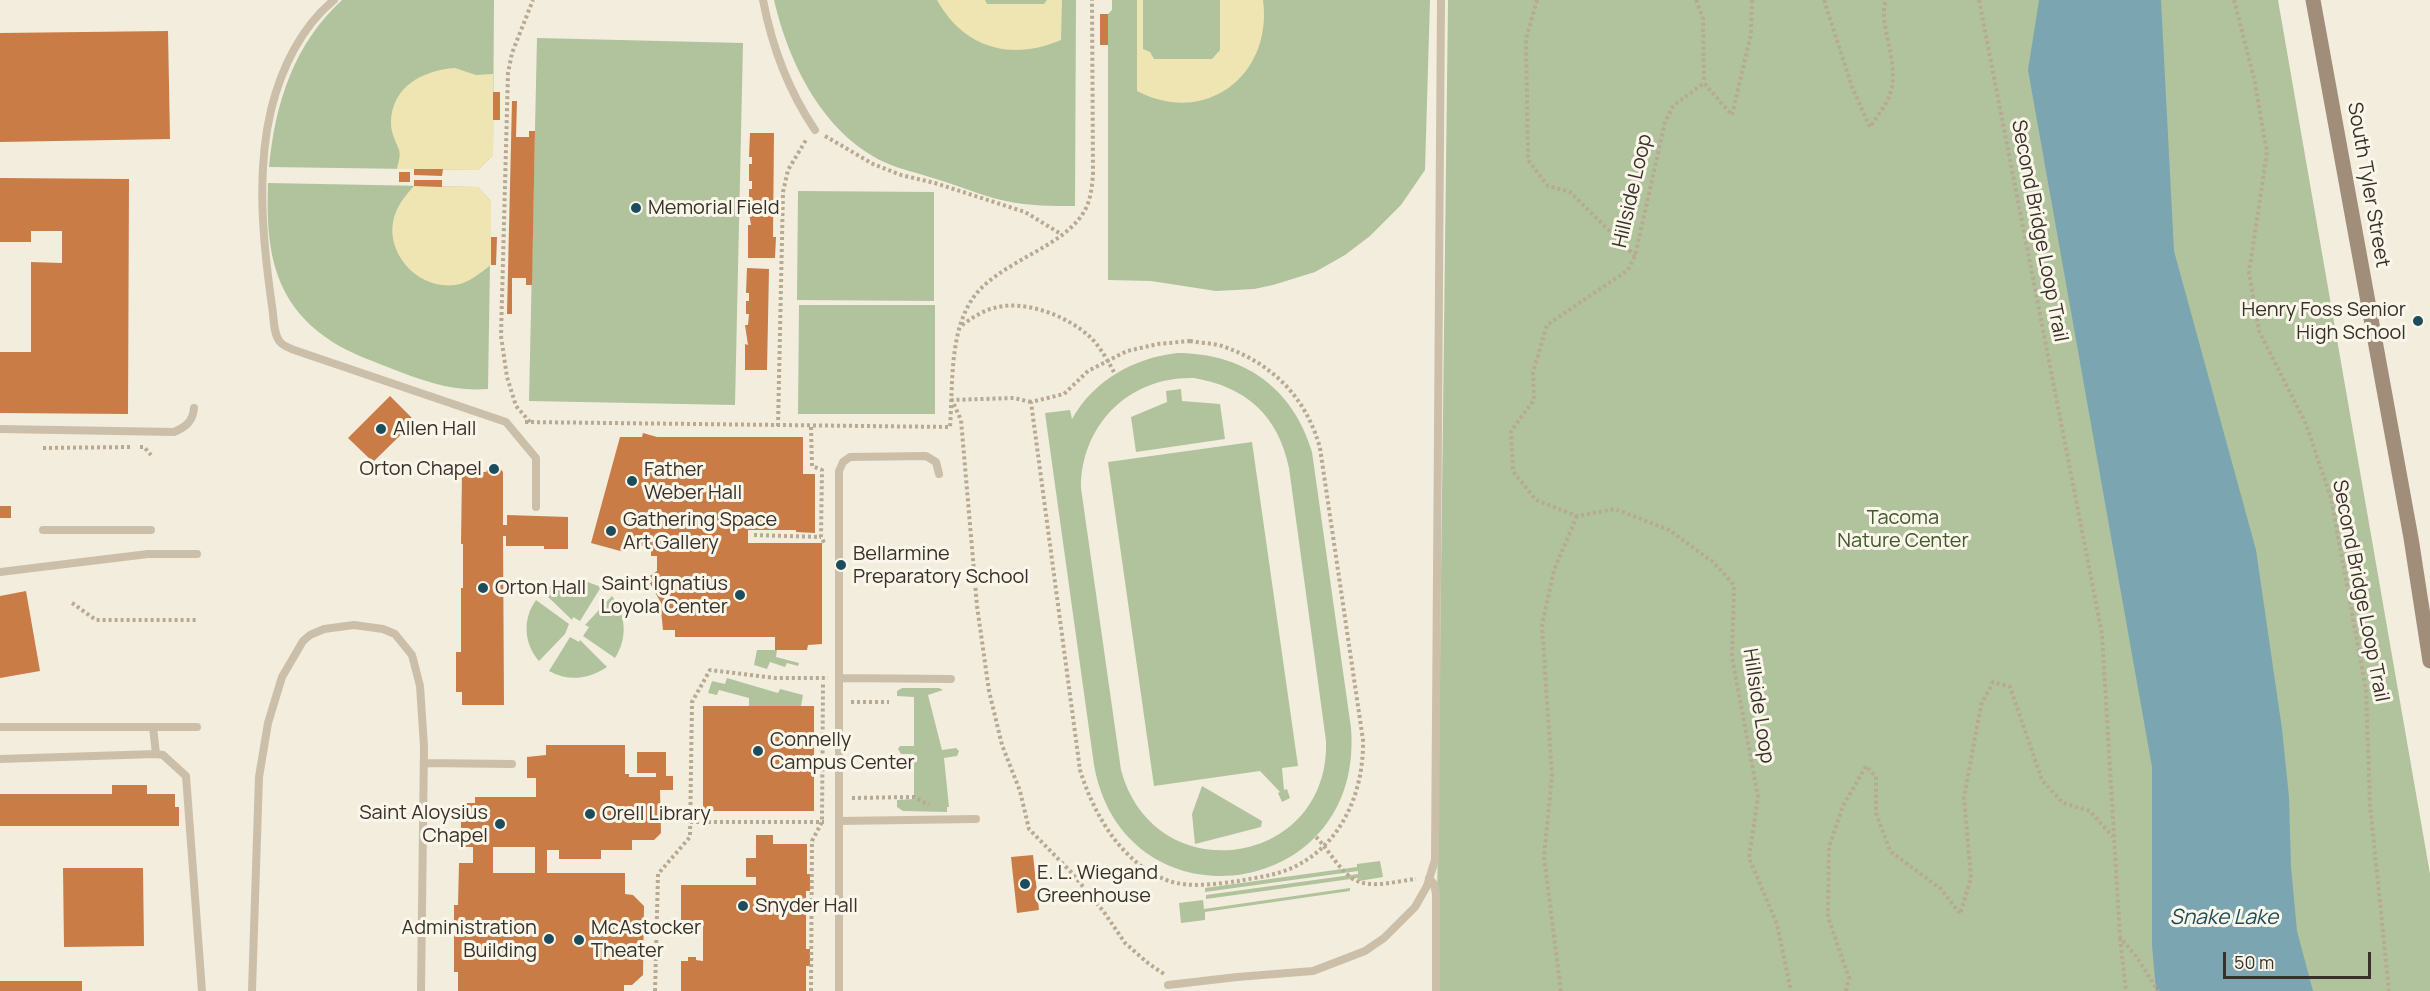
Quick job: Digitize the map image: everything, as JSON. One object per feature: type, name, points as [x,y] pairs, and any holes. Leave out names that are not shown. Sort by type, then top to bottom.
[{"type":"main road","name":"South Tyler Street","points":[[2313,0],[2411,538],[2430,661]]},
{"type":"lane","points":[[334,0],[312,22],[296,46],[282,74],[271,110],[262,202],[268,277],[276,335],[284,346],[506,422],[536,458],[536,507]]},
{"type":"lane","points":[[763,0],[780,65],[797,104],[814,130]]},
{"type":"lane","points":[[1167,985],[1314,971],[1365,951],[1402,923],[1415,907],[1435,860],[1441,0]]},
{"type":"lane","points":[[0,429],[174,432],[187,426],[192,420],[194,408]]},
{"type":"lane","points":[[839,991],[840,466],[850,457],[926,456],[936,462],[939,474]]},
{"type":"lane","points":[[43,530],[151,530]]},
{"type":"lane","points":[[0,572],[148,554],[197,554]]},
{"type":"lane","points":[[252,991],[259,777],[267,723],[282,677],[295,653],[310,635],[333,627],[368,626],[395,634],[405,644],[416,666],[420,686],[424,763],[421,991]]},
{"type":"lane","points":[[839,678],[951,679]]},
{"type":"lane","points":[[0,727],[197,727]]},
{"type":"lane","points":[[153,727],[156,754]]},
{"type":"lane","points":[[0,759],[156,754],[163,755],[186,776],[202,991]]},
{"type":"lane","points":[[424,763],[512,764]]},
{"type":"lane","points":[[839,821],[976,819]]},
{"type":"lane","points":[[1429,878],[1434,884],[1436,894],[1436,991]]},
{"type":"path","points":[[531,422],[516,406],[507,377],[501,336],[508,73],[512,53],[533,0]]},
{"type":"path","points":[[506,422],[950,427],[956,349],[961,325],[971,300],[982,287],[1061,234],[1085,211],[1092,185],[1092,0]]},
{"type":"path","points":[[1537,0],[1526,39],[1528,160],[1548,186],[1570,192],[1635,256]]},
{"type":"path","points":[[1696,0],[1703,19],[1704,83],[1732,115],[1751,34],[1752,0]]},
{"type":"path","points":[[1824,0],[1852,87],[1870,127],[1890,95],[1894,62],[1883,9],[1886,0]]},
{"type":"path","name":"Second Bridge Loop Trail","points":[[1979,0],[2102,634],[2113,838],[2126,991]]},
{"type":"path","name":"Second Bridge Loop Trail","points":[[2234,0],[2254,78],[2267,152],[2248,273],[2259,331],[2306,424],[2331,498],[2366,690],[2370,804],[2389,991]]},
{"type":"path","name":"Hillside Loop","points":[[1704,83],[1673,106],[1665,122],[1635,256],[1628,270],[1547,325],[1533,372],[1534,400],[1510,431],[1513,471],[1536,500],[1576,516],[1615,508],[1669,530],[1713,562],[1734,585],[1732,657],[1758,796],[1749,858],[1777,924],[1791,991]]},
{"type":"path","points":[[777,426],[783,192],[788,170],[814,130],[873,164],[901,175],[935,183],[1025,212],[1061,234]]},
{"type":"path","points":[[961,325],[976,315],[996,307],[1029,308],[1070,323],[1089,335],[1115,374]]},
{"type":"path","points":[[952,400],[1014,398],[1031,402],[1065,394],[1088,371],[1127,351],[1158,344],[1190,341],[1221,346],[1250,359],[1274,374],[1293,393],[1307,412],[1320,448],[1363,740],[1361,773],[1352,808],[1336,833],[1324,845],[1289,870],[1231,882],[1192,884],[1169,880],[1144,866],[1111,835],[1097,812],[1080,770],[1031,402]]},
{"type":"path","points":[[952,400],[961,420],[977,606],[988,691],[999,736],[1020,790],[1029,829],[1071,872],[1135,953],[1180,985]]},
{"type":"path","points":[[811,427],[812,466],[822,470],[821,537],[826,545],[826,554]]},
{"type":"path","points":[[43,448],[131,447]]},
{"type":"path","points":[[144,447],[151,455]]},
{"type":"path","points":[[1561,991],[1544,857],[1552,776],[1542,625],[1554,570],[1576,516]]},
{"type":"path","points":[[754,535],[821,537]]},
{"type":"path","points":[[72,603],[96,620],[197,620]]},
{"type":"path","points":[[655,991],[658,874],[690,837],[692,702],[710,670],[775,678],[839,678]]},
{"type":"path","points":[[811,991],[812,841],[822,822],[824,670]]},
{"type":"path","points":[[1846,991],[1849,978],[1828,917],[1829,847],[1843,806],[1866,766],[1876,777],[1876,813],[1890,851],[1941,889],[1959,914],[1971,878],[1965,796],[1981,705],[1993,682],[2010,687],[2042,780],[2063,803],[2090,811],[2113,838]]},
{"type":"path","points":[[839,702],[889,702]]},
{"type":"path","points":[[839,798],[914,797]]},
{"type":"path","points":[[690,822],[839,821]]},
{"type":"path","points":[[1316,837],[1346,874],[1355,881],[1366,884],[1429,878]]},
{"type":"path","points":[[2120,937],[2138,959],[2158,991]]},
{"type":"green space","points":[[342,0],[494,0],[493,155],[478,170],[269,167],[276,120],[299,55],[325,17]]},
{"type":"green space","points":[[774,0],[1076,0],[1075,206],[1032,205],[997,199],[897,167],[862,149],[826,115],[799,72]]},
{"type":"green space","points":[[1112,0],[1430,0],[1425,170],[1401,205],[1370,236],[1345,255],[1315,272],[1254,289],[1216,291],[1151,281],[1108,280],[1108,14],[1112,10]]},
{"type":"green space","name":"Tacoma Nature Center","points":[[1448,0],[2278,0],[2430,874],[2430,991],[1436,991]]},
{"type":"green space","name":"Memorial Field","points":[[537,38],[743,43],[735,405],[529,401]]},
{"type":"green space","points":[[268,183],[478,187],[491,201],[488,389],[450,387],[402,373],[339,346],[306,321],[282,287],[275,268],[268,227]]},
{"type":"green space","points":[[798,191],[934,192],[934,301],[797,300]]},
{"type":"green space","points":[[799,305],[935,305],[935,414],[798,414]]},
{"type":"green space","points":[[1177,353],[1224,359],[1262,378],[1279,393],[1292,410],[1312,452],[1351,728],[1345,786],[1321,831],[1284,860],[1239,875],[1192,873],[1149,855],[1114,819],[1094,765],[1045,413],[1070,410],[1072,419],[1081,405],[1104,382],[1131,366]],"holes":[[[1194,378],[1213,382],[1244,396],[1257,406],[1277,433],[1284,449],[1289,468],[1326,741],[1320,784],[1300,816],[1272,838],[1237,849],[1201,848],[1168,835],[1139,809],[1121,770],[1081,488],[1083,465],[1100,425],[1114,408],[1130,395],[1149,385],[1171,380]]]},
{"type":"green space","points":[[1181,389],[1182,401],[1220,404],[1225,439],[1136,452],[1131,417],[1167,402],[1166,391]]},
{"type":"green space","points":[[1252,442],[1298,766],[1282,768],[1284,790],[1287,789],[1290,798],[1282,802],[1278,793],[1280,792],[1260,771],[1154,786],[1108,462]]},
{"type":"green space","points":[[569,581],[585,581],[601,587],[580,621],[573,617],[572,620],[543,592],[552,586]]},
{"type":"green space","points":[[612,596],[617,603],[624,627],[622,643],[615,658],[583,636],[589,627],[585,625]]},
{"type":"green space","points":[[536,600],[569,624],[565,634],[539,661],[530,647],[527,631],[528,615]]},
{"type":"green space","points":[[570,637],[579,642],[580,640],[607,667],[579,678],[564,677],[549,671]]},
{"type":"green space","points":[[757,650],[777,650],[776,657],[799,663],[798,666],[787,663],[785,667],[770,662],[767,669],[754,665]]},
{"type":"green space","points":[[727,678],[778,693],[780,689],[803,695],[801,706],[749,706],[749,698],[719,690],[717,695],[708,693],[712,681],[725,684]]},
{"type":"green space","points":[[902,688],[939,688],[943,690],[928,695],[942,750],[956,748],[959,751],[957,756],[944,758],[949,807],[947,807],[947,812],[903,811],[897,807],[897,800],[914,799],[914,754],[901,754],[898,749],[900,746],[914,746],[914,697],[897,696],[897,691]]},
{"type":"green space","points":[[1202,786],[1262,821],[1261,827],[1195,844],[1192,814]]},
{"type":"green space","points":[[1380,861],[1383,877],[1359,881],[1358,878],[1206,899],[1206,895],[1358,874],[1358,871],[1205,892],[1205,888],[1357,867],[1357,864]]},
{"type":"green space","points":[[1350,888],[1350,891],[1205,912],[1205,920],[1181,923],[1179,903],[1203,900],[1204,909]]},
{"type":"sand","points":[[937,0],[985,0],[987,4],[1044,4],[1047,0],[1062,0],[1061,40],[1025,50],[991,46],[975,40],[961,30],[948,17]]},
{"type":"sand","points":[[1137,0],[1143,0],[1143,49],[1150,52],[1154,59],[1212,59],[1220,50],[1220,0],[1263,0],[1263,27],[1257,51],[1246,71],[1230,87],[1210,98],[1187,103],[1163,101],[1137,91]]},
{"type":"sand","points":[[455,68],[476,75],[493,74],[493,155],[478,170],[397,169],[400,152],[391,123],[396,100],[403,90],[421,77],[431,72]]},
{"type":"sand","points":[[414,186],[478,187],[491,201],[491,265],[470,280],[455,285],[430,282],[409,268],[395,247],[393,222],[401,202]]},
{"type":"water","name":"Snake Lake","points":[[2039,0],[2161,0],[2174,251],[2256,550],[2282,729],[2289,797],[2291,867],[2297,931],[2313,991],[2156,991],[2152,945],[2152,767],[2028,70]]},
{"type":"building","points":[[1100,14],[1108,14],[1108,45],[1100,45]]},
{"type":"building","points":[[168,31],[170,139],[0,142],[0,33]]},
{"type":"building","points":[[493,92],[500,92],[500,120],[493,120]]},
{"type":"building","points":[[512,101],[517,101],[516,137],[529,137],[529,131],[535,131],[532,285],[526,285],[526,278],[512,278],[512,314],[507,314]]},
{"type":"building","points":[[750,133],[774,133],[773,237],[776,237],[775,258],[748,258],[748,225],[751,225],[749,189],[752,189],[752,181],[749,181],[749,164],[752,164],[752,157],[749,157]]},
{"type":"building","points":[[414,169],[443,169],[442,176],[414,175]]},
{"type":"building","points":[[399,172],[410,172],[410,182],[399,182]]},
{"type":"building","points":[[0,178],[129,179],[128,414],[0,413],[0,352],[31,352],[31,262],[62,263],[62,231],[31,231],[31,242],[0,242]]},
{"type":"building","points":[[414,180],[442,180],[442,187],[414,186]]},
{"type":"building","points":[[491,237],[497,237],[496,265],[491,265]]},
{"type":"building","points":[[747,268],[769,269],[767,370],[745,370],[745,344],[748,345],[745,325],[748,325],[749,314],[746,314],[746,301],[749,301],[749,293],[746,293]]},
{"type":"building","name":"Allen Hall","points":[[390,396],[415,421],[373,462],[348,438]]},
{"type":"building","points":[[643,433],[657,437],[803,437],[803,474],[815,474],[815,533],[796,532],[796,530],[748,530],[748,543],[822,543],[822,644],[808,645],[807,650],[775,650],[775,637],[675,637],[675,630],[663,630],[660,601],[647,578],[657,571],[657,556],[651,556],[651,549],[648,546],[625,545],[624,552],[591,543],[620,437],[642,437]]},
{"type":"building","name":"Orton Hall","points":[[490,465],[497,465],[503,472],[503,525],[507,525],[507,515],[568,517],[568,549],[544,549],[544,546],[506,546],[506,536],[503,536],[504,705],[462,705],[462,692],[456,692],[456,652],[461,652],[462,472],[486,472]]},
{"type":"building","points":[[0,506],[11,506],[11,518],[0,518]]},
{"type":"building","points":[[26,591],[40,671],[0,678],[0,596]]},
{"type":"building","name":"Connelly Campus Center","points":[[703,706],[814,706],[814,811],[703,811]]},
{"type":"building","points":[[546,745],[625,745],[625,774],[629,774],[629,777],[656,777],[656,773],[637,773],[637,752],[666,752],[666,776],[673,776],[673,790],[660,790],[661,833],[654,840],[632,840],[632,850],[601,850],[601,859],[559,859],[559,850],[547,850],[547,873],[625,873],[625,894],[633,895],[644,906],[643,975],[632,985],[624,985],[624,991],[458,991],[458,972],[454,972],[454,905],[458,905],[459,863],[473,863],[473,847],[461,847],[461,803],[475,803],[475,797],[536,797],[536,778],[527,778],[527,757],[546,755]],"holes":[[[493,847],[535,847],[535,873],[493,873]]]},
{"type":"building","points":[[112,785],[147,785],[147,794],[175,794],[175,807],[179,807],[179,826],[0,826],[0,794],[112,794]]},
{"type":"building","name":"Snyder Hall","points":[[756,835],[773,835],[773,844],[807,844],[807,874],[810,874],[810,891],[806,891],[806,949],[810,949],[810,966],[806,966],[806,991],[681,991],[681,961],[688,961],[688,957],[696,957],[696,960],[703,961],[703,920],[697,920],[697,924],[681,920],[681,885],[756,885],[756,877],[746,877],[746,858],[756,858]]},
{"type":"building","name":"E. L. Wiegand Greenhouse","points":[[1033,855],[1039,910],[1017,913],[1011,857]]},
{"type":"building","points":[[63,868],[143,868],[144,946],[64,947]]},
{"type":"building","points":[[0,981],[82,981],[82,991],[0,991]]},
{"type":"place","name":"Memorial Field","points":[[636,208]]},
{"type":"place","name":"Henry Foss Senior High School","points":[[2418,321]]},
{"type":"place","name":"Allen Hall","points":[[381,429]]},
{"type":"place","name":"Orton Chapel","points":[[494,469]]},
{"type":"place","name":"Father Weber Hall","points":[[632,481]]},
{"type":"place","name":"Gathering Space Art Gallery","points":[[611,531]]},
{"type":"place","name":"Bellarmine Preparatory School","points":[[841,565]]},
{"type":"place","name":"Orton Hall","points":[[483,588]]},
{"type":"place","name":"Saint Ignatius Loyola Center","points":[[740,595]]},
{"type":"place","name":"Connelly Campus Center","points":[[758,751]]},
{"type":"place","name":"Orell Library","points":[[590,814]]},
{"type":"place","name":"Saint Aloysius Chapel","points":[[500,824]]},
{"type":"place","name":"E. L. Wiegand Greenhouse","points":[[1025,884]]},
{"type":"place","name":"Snyder Hall","points":[[743,906]]},
{"type":"place","name":"Administration Building","points":[[549,939]]},
{"type":"place","name":"McAstocker Theater","points":[[579,940]]}]
